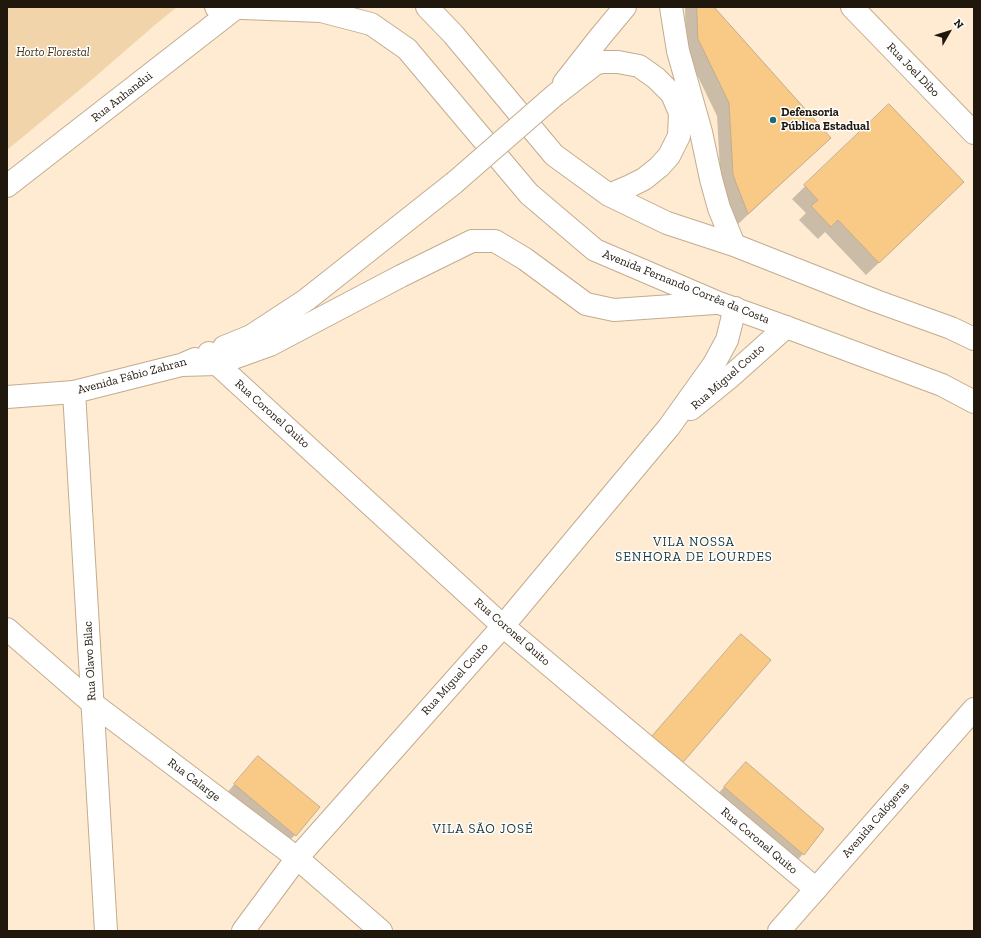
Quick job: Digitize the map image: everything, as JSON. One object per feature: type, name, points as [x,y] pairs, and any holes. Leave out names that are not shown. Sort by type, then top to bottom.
[{"type":"main road","name":"Rua Anhandui","points":[[7,186],[230,7]]},
{"type":"main road","name":"Avenida Fernando Corrêa da Costa","points":[[230,7],[321,11],[371,24],[407,49],[528,194],[595,250],[727,306],[942,385],[974,402]]},
{"type":"main road","points":[[427,7],[454,34],[554,155],[609,195],[667,223],[734,245],[876,301],[951,328],[974,339]]},
{"type":"main road","points":[[555,95],[625,7]]},
{"type":"main road","points":[[671,7],[678,51],[702,132],[711,179],[719,208],[734,245]]},
{"type":"main road","name":"Rua Joel Dibo","points":[[852,7],[974,133]]},
{"type":"main road","points":[[213,359],[306,300],[454,183],[555,95],[595,64],[602,62],[618,62],[639,66],[656,78],[672,94],[680,113],[678,136],[669,156],[658,168],[644,179],[609,195]]},
{"type":"main road","points":[[213,359],[270,345],[401,276],[472,241],[495,241],[525,259],[586,304],[614,310],[727,306]]},
{"type":"main road","name":"Rua Miguel Couto","points":[[243,931],[297,858],[502,626],[669,427],[714,364],[727,340],[727,306]]},
{"type":"main road","name":"Rua Miguel Couto","points":[[669,427],[730,377],[786,327]]},
{"type":"main road","name":"Avenida Fábio Zahran","points":[[7,397],[74,392],[181,365],[213,359]]},
{"type":"main road","name":"Rua Coronel Quito","points":[[213,359],[502,626],[816,889]]},
{"type":"main road","name":"Rua Olavo Bilac","points":[[74,392],[106,931]]},
{"type":"main road","name":"Rua Calarge","points":[[7,629],[92,703],[297,858],[381,931]]},
{"type":"main road","name":"Avenida Calógeras","points":[[779,931],[974,709]]},
{"type":"green space","name":"Horto Florestal","points":[[7,7],[177,7],[7,150]]},
{"type":"building","name":"Defensoria Pública Estadual","points":[[697,7],[714,7],[831,138],[748,214],[733,175],[729,103],[698,39]]},
{"type":"building","points":[[889,104],[964,182],[879,263],[838,220],[831,227],[811,206],[818,200],[804,185]]},
{"type":"building","points":[[741,634],[771,660],[679,767],[649,740]]},
{"type":"building","points":[[258,756],[320,807],[296,836],[234,784]]},
{"type":"building","points":[[746,762],[824,829],[804,855],[724,787]]},
{"type":"place","name":"Defensoria Pública Estadual","points":[[773,120]]},
{"type":"district","name":"VILA NOSSA SENHORA DE LOURDES","points":[[694,550]]},
{"type":"district","name":"VILA SÃO JOSÉ","points":[[483,829]]}]
